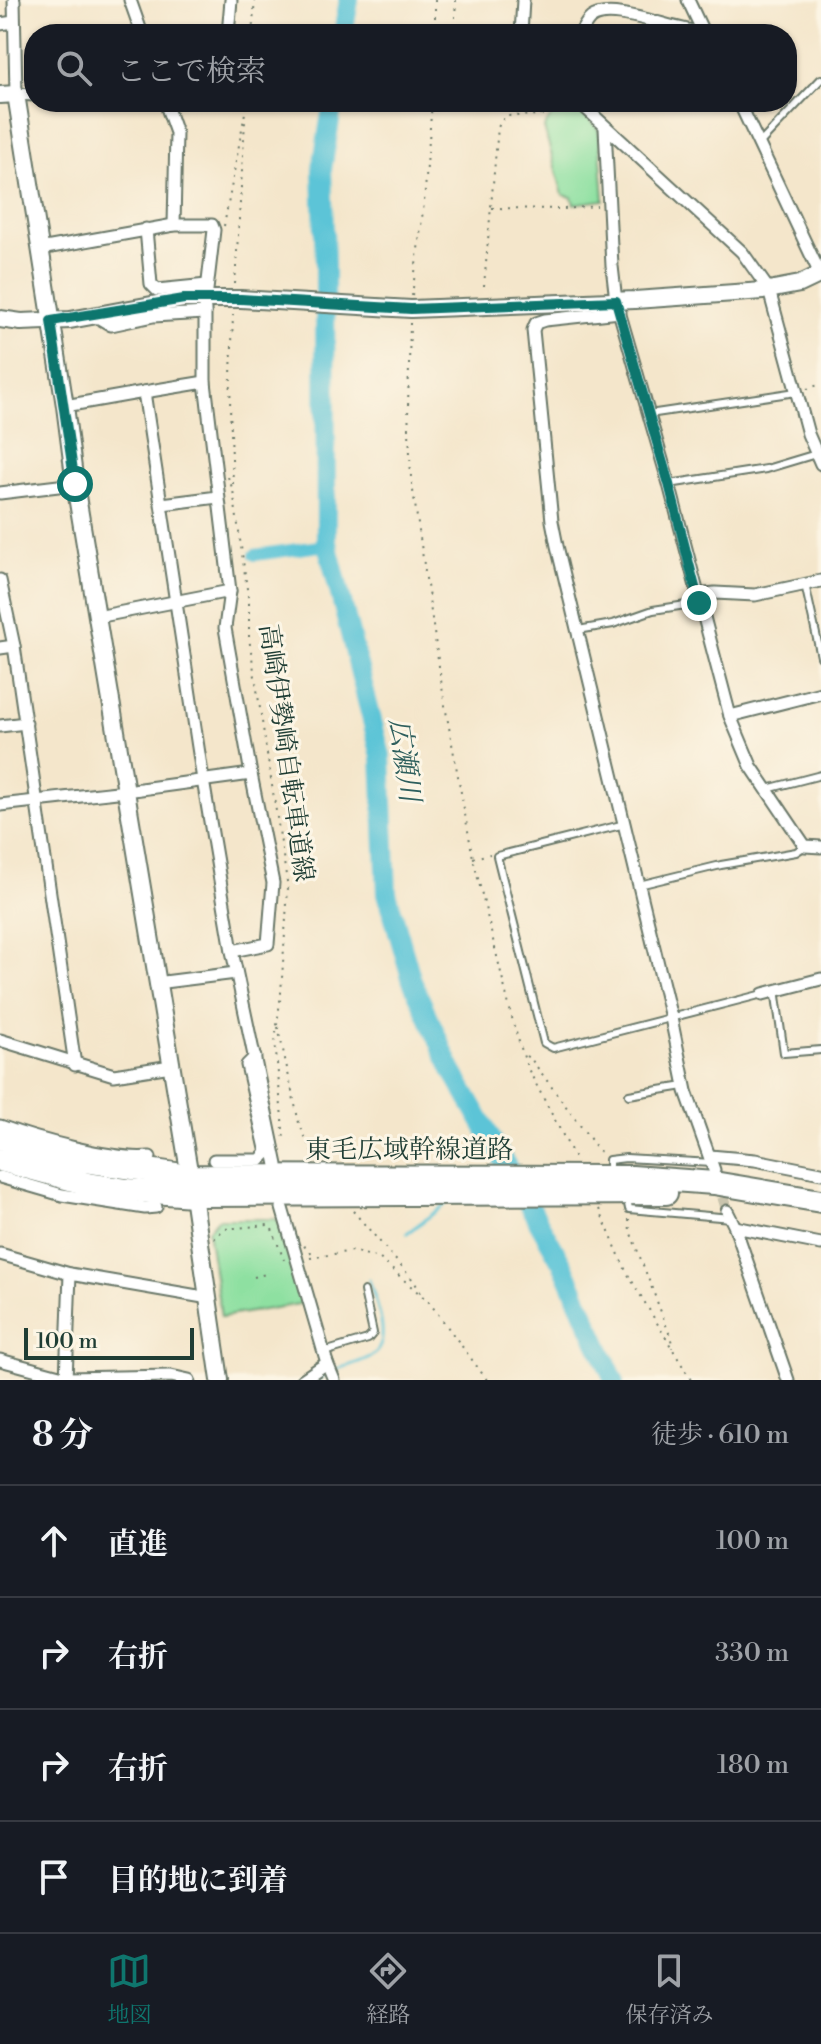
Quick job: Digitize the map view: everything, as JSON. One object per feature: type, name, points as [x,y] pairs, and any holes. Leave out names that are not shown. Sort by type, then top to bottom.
[{"type":"highway","name":"東毛広域幹線道路","points":[[0,1138],[30,1142],[71,1159],[191,1186]]},
{"type":"highway","name":"東毛広域幹線道路","points":[[0,1160],[61,1178],[127,1190],[191,1186],[346,1192],[674,1179],[776,1191],[821,1201]]},
{"type":"highway","name":"東毛広域幹線道路","points":[[584,1183],[774,1206],[821,1216]]},
{"type":"street","points":[[14,0],[8,94],[40,249],[220,1380]]},
{"type":"street","points":[[130,0],[138,24]]},
{"type":"street","points":[[229,24],[231,0]]},
{"type":"street","points":[[522,24],[523,0]]},
{"type":"street","points":[[688,0],[700,24]]},
{"type":"street","points":[[586,24],[600,14],[616,13],[659,24]]},
{"type":"street","points":[[0,24],[14,22]]},
{"type":"street","points":[[169,112],[176,133],[174,225]]},
{"type":"street","points":[[589,112],[742,252],[769,290],[796,392],[816,440],[819,459]]},
{"type":"street","points":[[744,112],[821,275],[800,284],[769,290],[618,307],[545,320],[536,323],[533,330],[552,521],[685,1086],[712,1163],[755,1160],[821,1173]]},
{"type":"street","points":[[605,128],[612,266],[618,307],[669,484],[730,716],[745,754],[766,790],[805,846],[821,847]]},
{"type":"street","points":[[40,249],[146,229],[208,224],[214,227],[207,288],[154,288],[151,284],[146,229]]},
{"type":"street","points":[[0,319],[51,321],[184,299],[410,308],[618,307]]},
{"type":"street","points":[[94,315],[111,325],[153,316],[205,311],[205,382],[230,591],[225,628],[273,883],[268,944],[232,951]]},
{"type":"street","points":[[65,406],[205,382]]},
{"type":"street","points":[[144,392],[232,951],[277,1165]]},
{"type":"street","points":[[0,493],[75,484]]},
{"type":"street","points":[[162,504],[218,497]]},
{"type":"street","points":[[0,580],[14,646],[38,800],[75,1065]]},
{"type":"street","points":[[698,599],[755,595],[821,581]]},
{"type":"street","points":[[97,617],[230,591]]},
{"type":"street","points":[[0,648],[14,646]]},
{"type":"street","points":[[730,716],[821,693]]},
{"type":"street","points":[[0,726],[26,723]]},
{"type":"street","points":[[0,805],[251,774]]},
{"type":"street","points":[[156,983],[236,973]]},
{"type":"street","points":[[769,991],[821,979]]},
{"type":"street","points":[[0,1040],[114,1075],[171,1066]]},
{"type":"street","points":[[214,1160],[260,1160],[267,1153],[247,1065],[255,1057]]},
{"type":"street","points":[[0,1126],[30,1142],[137,1158],[150,1157]]},
{"type":"street","points":[[0,1177],[62,1195],[156,1207]]},
{"type":"street","points":[[100,1201],[127,1190]]},
{"type":"street","points":[[282,1208],[329,1368],[302,1380]]},
{"type":"street","points":[[731,1219],[821,1244]]},
{"type":"street","points":[[731,1219],[788,1380]]},
{"type":"street","points":[[0,1254],[70,1274],[209,1298]]},
{"type":"street","points":[[66,1379],[70,1274]]},
{"type":"street","points":[[0,1360],[66,1379],[171,1376],[189,1380]]},
{"type":"lane","points":[[797,104],[821,79]]},
{"type":"lane","points":[[760,143],[790,112]]},
{"type":"lane","points":[[648,415],[796,392]]},
{"type":"lane","points":[[669,484],[819,459]]},
{"type":"lane","points":[[805,584],[821,657]]},
{"type":"lane","points":[[577,630],[613,624],[698,599]]},
{"type":"lane","points":[[766,790],[821,775]]},
{"type":"lane","points":[[625,824],[500,855],[497,862],[547,1046],[553,1048],[769,991],[784,1053],[821,1050]]},
{"type":"lane","points":[[639,885],[721,865],[796,852],[805,846]]},
{"type":"lane","points":[[629,1095],[685,1086]]},
{"type":"lane","points":[[609,1162],[626,1158],[712,1163]]},
{"type":"lane","points":[[628,1207],[731,1219]]},
{"type":"lane","points":[[329,1368],[373,1333],[364,1291]]},
{"type":"path","points":[[253,24],[255,0]]},
{"type":"path","points":[[435,0],[435,24]]},
{"type":"path","points":[[455,24],[456,0]]},
{"type":"path","name":"高崎伊勢崎自転車道線","points":[[246,112],[230,407],[230,460],[249,603],[249,638],[288,888],[275,1041],[285,1152]]},
{"type":"path","points":[[431,112],[423,216],[410,308],[408,418],[411,477],[444,700],[473,858],[527,1067],[626,1271],[691,1380]]},
{"type":"path","points":[[484,286],[498,127],[505,116],[542,115],[545,112]]},
{"type":"path","name":"高崎伊勢崎自転車道線","points":[[223,234],[238,143],[245,122]]},
{"type":"path","points":[[492,208],[563,209],[610,205]]},
{"type":"path","points":[[796,392],[821,384]]},
{"type":"path","name":"高崎伊勢崎自転車道線","points":[[225,468],[233,490]]},
{"type":"path","points":[[473,858],[491,854]]},
{"type":"path","name":"高崎伊勢崎自転車道線","points":[[277,1022],[299,1123],[316,1162]]},
{"type":"path","points":[[524,1055],[531,1059],[609,1162]]},
{"type":"path","points":[[346,1192],[423,1296]]},
{"type":"path","points":[[628,1207],[630,1231],[671,1338],[672,1350]]},
{"type":"path","points":[[213,1241],[224,1229],[268,1225],[285,1263]]},
{"type":"path","points":[[315,1257],[352,1251],[371,1254],[387,1263],[437,1312],[487,1380]]},
{"type":"path","points":[[254,1277],[266,1274]]},
{"type":"green space","points":[[554,112],[581,112],[596,126],[604,200],[574,204],[572,197],[563,195],[544,128]]},
{"type":"green space","points":[[218,1219],[277,1219],[305,1303],[221,1317],[208,1230]]},
{"type":"waterway","name":"広瀬川","points":[[345,24],[349,0]]},
{"type":"waterway","name":"広瀬川","points":[[331,112],[322,169],[326,539],[381,756],[387,893],[412,981],[452,1070],[563,1265],[614,1380]]},
{"type":"waterway","points":[[255,555],[327,545]]},
{"type":"waterway","points":[[493,1168],[505,1159]]},
{"type":"waterway","points":[[407,1233],[446,1204]]},
{"type":"waterway","points":[[335,1370],[370,1357],[381,1342],[379,1310],[369,1280]]},
{"type":"waterway","points":[[318,1380],[327,1373]]},
{"type":"tunnel","points":[[718,1181],[727,1211]]},
{"type":"route","points":[[75,484],[51,321],[206,298],[411,309],[616,301],[669,484],[699,603]]}]
